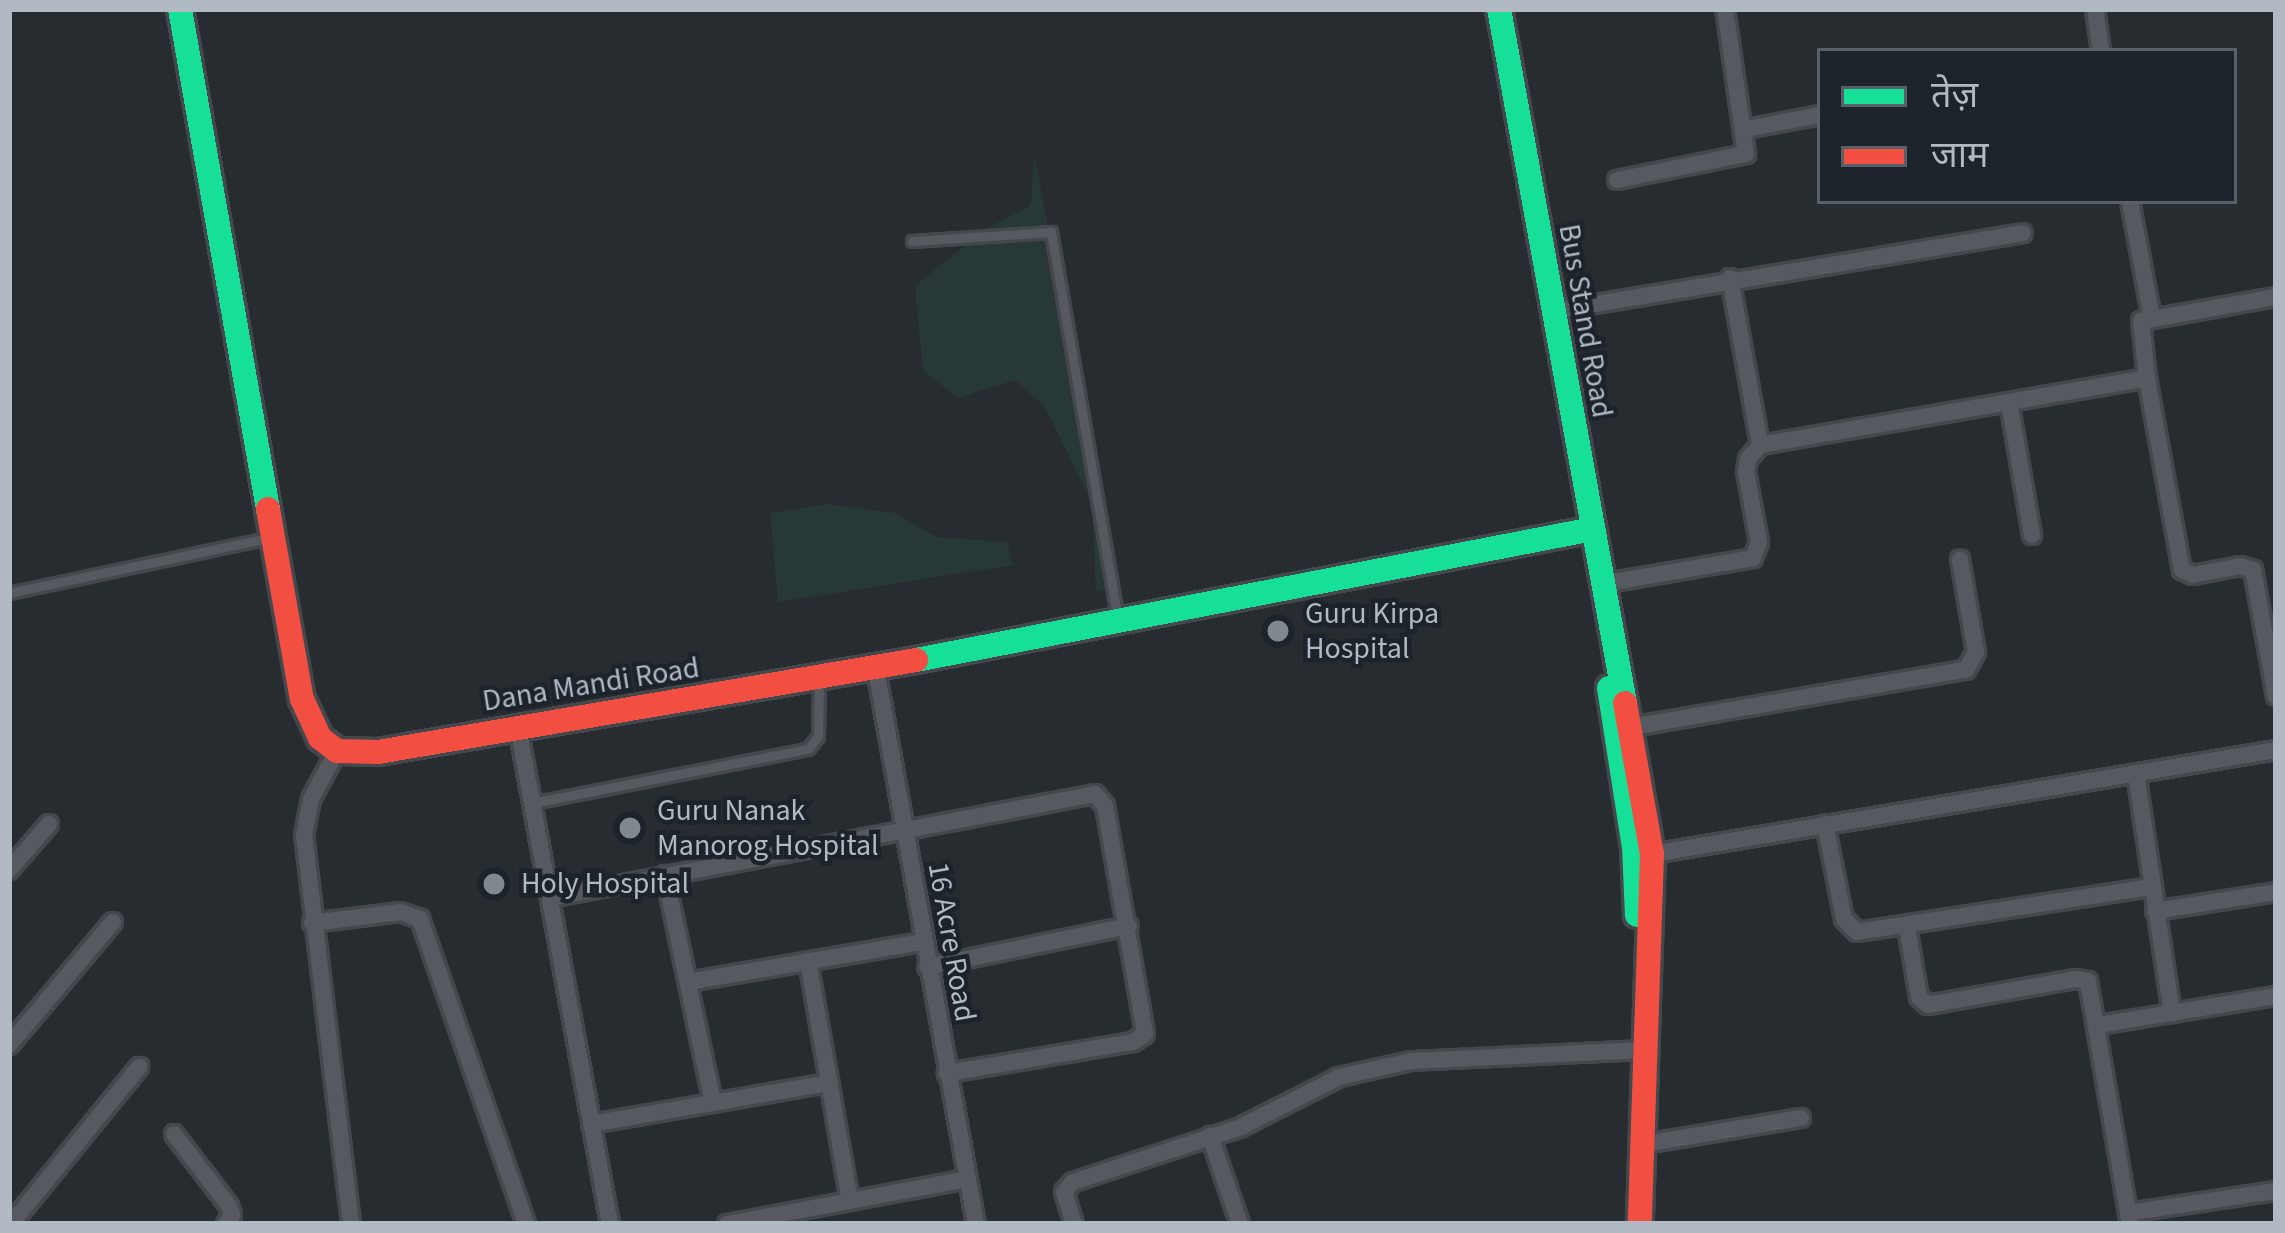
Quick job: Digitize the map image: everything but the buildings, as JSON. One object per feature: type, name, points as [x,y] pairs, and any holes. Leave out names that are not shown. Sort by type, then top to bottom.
[{"type":"street","name":"Bus Stand Road","points":[[1499,9],[1610,644],[1631,727],[1652,854],[1625,1224]]},
{"type":"street","points":[[1618,180],[1742,157],[1748,149],[1725,9]]},
{"type":"street","points":[[2095,9],[2102,48]]},
{"type":"street","points":[[181,15],[302,699],[320,739],[337,751],[306,816],[312,923],[351,1224]]},
{"type":"street","points":[[1747,129],[1817,116]]},
{"type":"street","points":[[2131,204],[2152,319]]},
{"type":"street","points":[[1553,310],[2023,232]]},
{"type":"street","points":[[1730,278],[1760,445]]},
{"type":"street","points":[[2276,297],[2139,323],[2182,569],[2193,574],[2240,566],[2253,570],[2276,696]]},
{"type":"street","points":[[1601,584],[1753,558],[1760,542],[1746,472],[1748,459],[1760,445],[2146,378]]},
{"type":"street","points":[[2008,402],[2032,535]]},
{"type":"street","name":"Dana Mandi Road","points":[[337,751],[378,752],[876,669],[1592,530]]},
{"type":"street","points":[[1631,727],[1966,670],[1976,652],[1960,560]]},
{"type":"street","name":"Bus Stand Road","points":[[1610,644],[1610,694],[1637,882],[1644,1144],[1640,1224]]},
{"type":"street","name":"16 Acre Road","points":[[876,669],[926,967],[976,1224]]},
{"type":"street","points":[[518,727],[610,1224]]},
{"type":"street","points":[[1652,854],[2276,750]]},
{"type":"street","points":[[2136,773],[2172,1013]]},
{"type":"street","points":[[550,898],[1095,794],[1105,806],[1129,926],[1146,1027],[1140,1040],[947,1073]]},
{"type":"street","points":[[9,870],[49,824]]},
{"type":"street","points":[[1826,824],[1849,927],[1867,933],[2151,887]]},
{"type":"street","points":[[665,875],[713,1103]]},
{"type":"street","points":[[2155,910],[2276,892]]},
{"type":"street","points":[[312,923],[400,913],[420,920],[526,1224]]},
{"type":"street","points":[[9,1046],[113,922]]},
{"type":"street","points":[[926,967],[1129,926]]},
{"type":"street","points":[[1907,927],[1919,997],[1928,1005],[2083,979],[2092,990],[2129,1218],[2276,1191]]},
{"type":"street","points":[[688,982],[923,942]]},
{"type":"street","points":[[808,961],[850,1201]]},
{"type":"street","points":[[2098,1025],[2276,996]]},
{"type":"street","points":[[1074,1224],[1064,1192],[1072,1182],[1210,1136],[1374,1066],[1641,1050]]},
{"type":"street","points":[[11,1224],[139,1067]]},
{"type":"street","points":[[591,1124],[830,1083]]},
{"type":"street","points":[[1644,1144],[1801,1118]]},
{"type":"street","points":[[174,1134],[229,1206],[232,1215],[226,1224]]},
{"type":"street","points":[[1210,1136],[1240,1224]]},
{"type":"street","points":[[727,1224],[967,1179]]},
{"type":"lane","points":[[912,241],[1040,229],[1051,232],[1118,621]]},
{"type":"lane","points":[[9,592],[272,537]]},
{"type":"lane","points":[[532,803],[808,749],[818,736],[819,679]]},
{"type":"shaded area","points":[[1034,153],[1115,587],[1096,592],[1092,503],[1045,407],[1015,380],[959,398],[923,371],[915,286],[984,230],[1031,205]]},
{"type":"shaded area","points":[[827,504],[895,513],[936,537],[1007,542],[1013,565],[778,602],[770,513]]},
{"type":"traffic: fast","points":[[180,9],[268,509]]},
{"type":"traffic: fast","points":[[1499,9],[1625,703]]},
{"type":"traffic: fast","points":[[916,660],[1593,529]]},
{"type":"traffic: fast","points":[[1609,688],[1634,847],[1637,915]]},
{"type":"traffic: jam","points":[[268,509],[302,699],[320,738],[337,751],[378,752],[916,660]]},
{"type":"traffic: jam","points":[[1625,703],[1652,854],[1640,1224]]},
{"type":"place","name":"Guru Kirpa Hospital","points":[[1278,631]]},
{"type":"place","name":"Guru Nanak Manorog Hospital","points":[[630,828]]},
{"type":"place","name":"Holy Hospital","points":[[494,884]]}]
